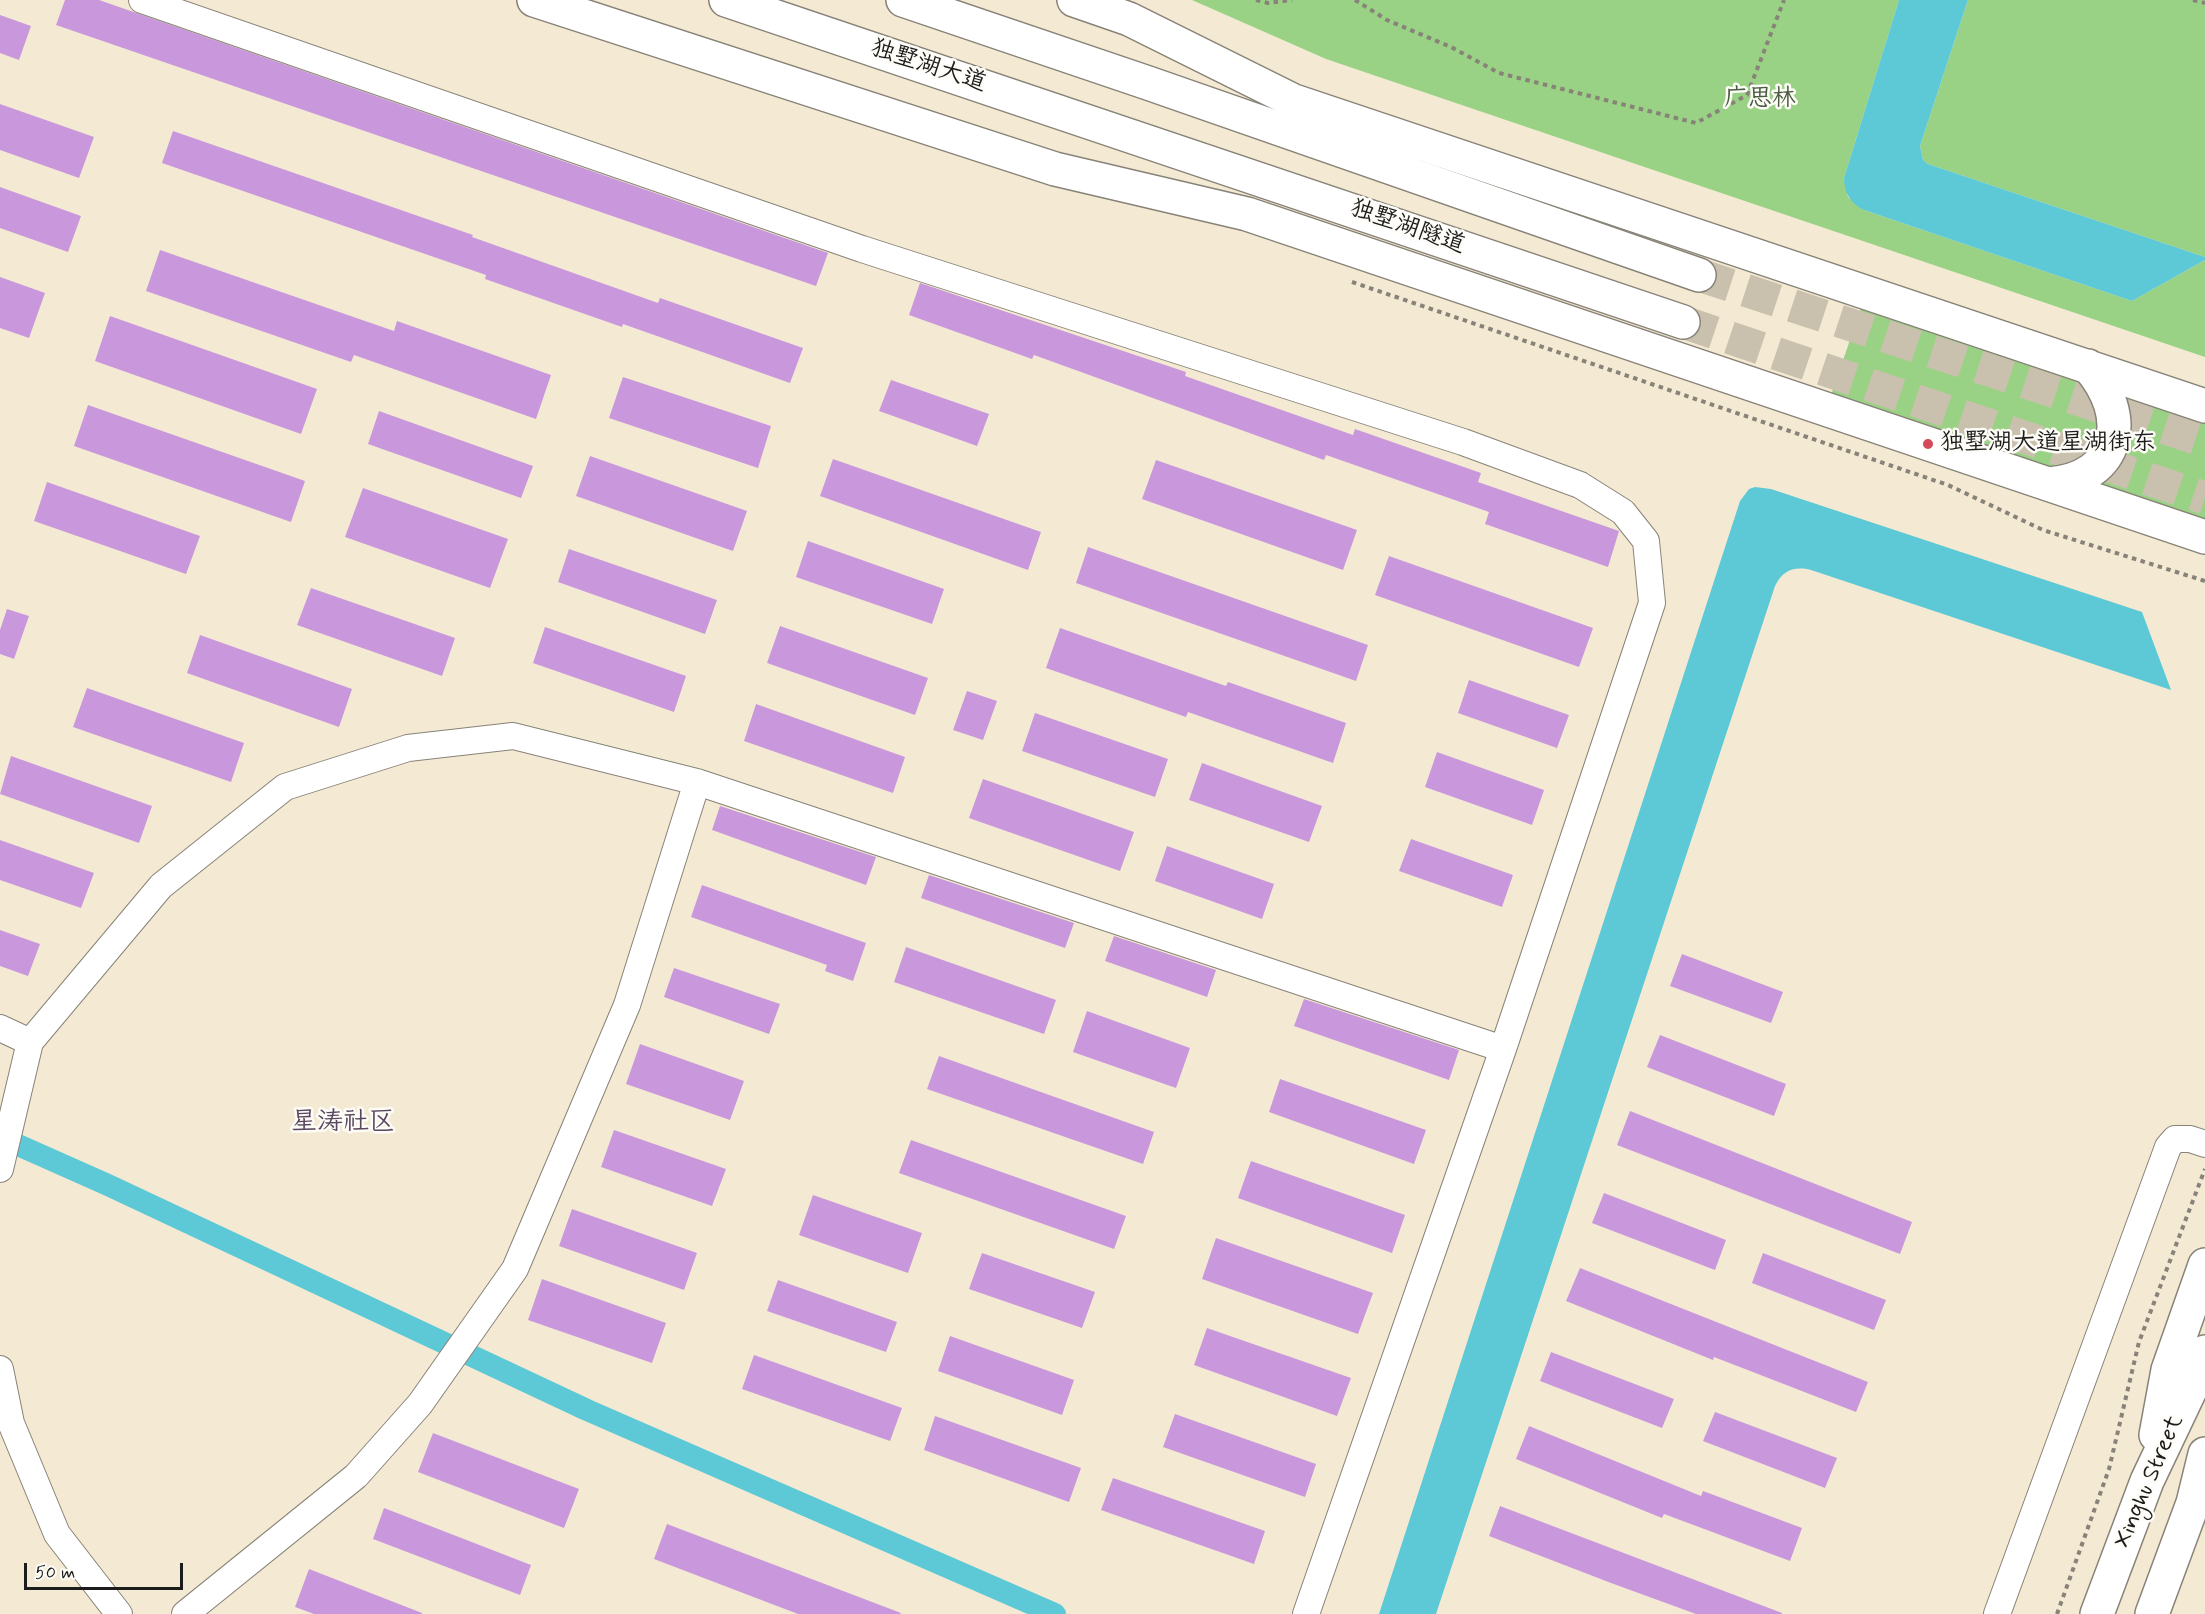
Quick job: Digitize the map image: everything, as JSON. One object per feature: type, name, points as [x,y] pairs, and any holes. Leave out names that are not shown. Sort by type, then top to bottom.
[{"type":"main road","points":[[534,0],[1055,169],[1247,214],[2205,537]]},
{"type":"main road","name":"独墅湖大道","points":[[726,0],[1130,135]]},
{"type":"main road","points":[[903,0],[1148,82],[1699,275]]},
{"type":"main road","points":[[1074,0],[1129,20],[1294,101],[2205,406]]},
{"type":"main road","name":"独墅湖隧道","points":[[1130,135],[1683,322]]},
{"type":"main road","points":[[2049,484],[2067,483],[2085,476],[2098,464],[2114,435],[2115,416],[2110,398],[2102,382],[2088,366]]},
{"type":"main road","points":[[2147,1481],[2168,1370],[2205,1264]]},
{"type":"main road","name":"Xinghu Street","points":[[2097,1614],[2147,1481],[2194,1382],[2205,1352]]},
{"type":"main road","name":"Xinghu Street","points":[[2152,1614],[2199,1492],[2205,1454]]},
{"type":"street","points":[[142,0],[862,249],[1463,442],[1580,485],[1623,512],[1646,541],[1652,603],[1503,1049],[1306,1614]]},
{"type":"street","points":[[1,1167],[30,1042],[161,886],[285,787],[408,748],[513,736],[697,782],[1503,1049]]},
{"type":"street","points":[[185,1614],[356,1476],[420,1404],[515,1269],[627,1005],[697,782]]},
{"type":"street","points":[[0,1028],[30,1042]]},
{"type":"street","points":[[1996,1614],[2168,1147],[2175,1139],[2190,1139],[2205,1144]]},
{"type":"street","points":[[0,1369],[11,1423],[57,1534],[119,1614]]},
{"type":"path","points":[[1256,0],[1268,3],[1292,0]]},
{"type":"path","points":[[1355,0],[1387,20],[1450,47],[1499,73],[1696,123],[1747,95],[1784,0]]},
{"type":"path","points":[[2193,0],[2205,3]]},
{"type":"path","points":[[1352,282],[1948,485],[2043,530],[2205,581]]},
{"type":"path","points":[[2057,1614],[2109,1469],[2139,1342],[2205,1169]]},
{"type":"green space","name":"广思林","points":[[1192,0],[1899,0],[1844,178],[1848,197],[1864,210],[2132,301],[2205,260],[2205,357],[1326,59]]},
{"type":"green space","points":[[1968,0],[2205,0],[2205,257],[1928,164],[1923,160],[1920,146]]},
{"type":"green space","points":[[1863,302],[2081,375],[2097,397],[2099,438],[2085,457],[2053,472],[1829,401]]},
{"type":"green space","points":[[2122,394],[2205,414],[2205,526],[2097,489]]},
{"type":"water","points":[[1899,0],[1968,0],[1920,146],[1923,160],[1928,164],[2205,257],[2205,260],[2132,301],[1855,205],[1847,193],[1844,178]]},
{"type":"water","points":[[1755,487],[1771,489],[2142,612],[2171,690],[1811,570],[1794,569],[1782,576],[1775,586],[1436,1614],[1379,1614],[1740,501],[1749,489]]},
{"type":"building","points":[[65,0],[99,0],[828,253],[816,286],[56,25]]},
{"type":"building","points":[[0,15],[31,26],[19,60],[0,53]]},
{"type":"building","points":[[0,104],[94,137],[79,178],[0,150]]},
{"type":"building","points":[[173,131],[473,235],[472,237],[658,303],[660,298],[803,348],[790,383],[623,324],[622,327],[485,279],[486,275],[162,163]]},
{"type":"building","points":[[0,187],[81,216],[68,252],[0,228]]},
{"type":"building","points":[[160,250],[394,331],[397,321],[551,375],[536,419],[354,355],[351,362],[146,291]]},
{"type":"building","points":[[0,277],[45,293],[29,338],[0,328]]},
{"type":"building","points":[[920,283],[1186,372],[1185,376],[1353,435],[1355,429],[1481,473],[1478,482],[1619,531],[1608,567],[1485,524],[1489,512],[1326,455],[1324,460],[1034,355],[1032,359],[909,315]]},
{"type":"building","points":[[110,316],[317,389],[301,434],[95,361]]},
{"type":"building","points":[[623,377],[771,426],[758,468],[609,418]]},
{"type":"building","points":[[891,380],[989,414],[977,446],[879,411]]},
{"type":"building","points":[[88,405],[305,481],[291,522],[74,446]]},
{"type":"building","points":[[379,411],[533,466],[521,498],[368,444]]},
{"type":"building","points":[[590,456],[747,511],[733,551],[576,496]]},
{"type":"building","points":[[833,459],[1041,532],[1028,570],[820,496]]},
{"type":"building","points":[[1156,460],[1357,530],[1343,570],[1142,499]]},
{"type":"building","points":[[47,482],[200,536],[186,574],[34,521]]},
{"type":"building","points":[[363,488],[508,539],[490,588],[345,537]]},
{"type":"building","points":[[808,541],[944,589],[932,624],[796,577]]},
{"type":"building","points":[[1088,547],[1368,645],[1356,681],[1076,583]]},
{"type":"building","points":[[569,549],[717,600],[705,634],[558,582]]},
{"type":"building","points":[[1389,556],[1593,628],[1579,667],[1375,595]]},
{"type":"building","points":[[311,588],[455,638],[442,676],[297,625]]},
{"type":"building","points":[[7,609],[29,616],[14,659],[0,654],[0,630]]},
{"type":"building","points":[[780,626],[928,678],[915,715],[767,663]]},
{"type":"building","points":[[545,627],[686,676],[674,712],[533,663]]},
{"type":"building","points":[[1060,628],[1226,686],[1228,682],[1346,723],[1333,763],[1188,712],[1186,717],[1046,668]]},
{"type":"building","points":[[200,635],[352,689],[339,727],[187,673]]},
{"type":"building","points":[[1469,680],[1569,715],[1557,748],[1458,713]]},
{"type":"building","points":[[87,688],[244,743],[231,782],[73,727]]},
{"type":"building","points":[[967,691],[997,701],[983,740],[953,730]]},
{"type":"building","points":[[756,704],[905,757],[893,793],[744,741]]},
{"type":"building","points":[[1035,713],[1168,759],[1155,797],[1022,751]]},
{"type":"building","points":[[1437,752],[1544,790],[1532,825],[1425,787]]},
{"type":"building","points":[[11,756],[152,806],[139,843],[0,794]]},
{"type":"building","points":[[1202,763],[1322,806],[1309,842],[1189,800]]},
{"type":"building","points":[[983,779],[1134,832],[1120,871],[969,818]]},
{"type":"building","points":[[720,806],[876,857],[866,885],[712,830]]},
{"type":"building","points":[[1411,839],[1513,875],[1502,907],[1399,871]]},
{"type":"building","points":[[0,840],[94,873],[81,908],[0,880]]},
{"type":"building","points":[[1167,846],[1274,884],[1262,919],[1155,881]]},
{"type":"building","points":[[929,875],[1074,923],[1065,948],[921,898]]},
{"type":"building","points":[[702,885],[866,943],[853,981],[825,971],[827,965],[691,917]]},
{"type":"building","points":[[0,930],[40,944],[28,976],[0,966]]},
{"type":"building","points":[[1114,936],[1216,970],[1207,997],[1105,961]]},
{"type":"building","points":[[906,947],[1056,1000],[1044,1034],[894,982]]},
{"type":"building","points":[[1682,954],[1783,992],[1771,1023],[1670,986]]},
{"type":"building","points":[[674,968],[780,1004],[769,1034],[664,997]]},
{"type":"building","points":[[1304,999],[1459,1050],[1449,1080],[1294,1026]]},
{"type":"building","points":[[1087,1011],[1190,1048],[1176,1088],[1073,1052]]},
{"type":"building","points":[[1660,1035],[1786,1084],[1774,1116],[1647,1067]]},
{"type":"building","points":[[640,1044],[744,1081],[730,1120],[626,1084]]},
{"type":"building","points":[[939,1056],[1154,1132],[1143,1164],[927,1089]]},
{"type":"building","points":[[1280,1079],[1426,1130],[1414,1164],[1269,1112]]},
{"type":"building","points":[[1630,1111],[1912,1222],[1900,1254],[1617,1145]]},
{"type":"building","points":[[614,1130],[726,1169],[712,1206],[601,1167]]},
{"type":"building","points":[[911,1140],[1126,1216],[1114,1249],[899,1173]]},
{"type":"building","points":[[1251,1161],[1405,1215],[1392,1253],[1238,1198]]},
{"type":"building","points":[[1604,1193],[1726,1240],[1715,1270],[1592,1223]]},
{"type":"building","points":[[813,1195],[922,1233],[908,1273],[799,1235]]},
{"type":"building","points":[[572,1209],[697,1253],[684,1290],[559,1246]]},
{"type":"building","points":[[1216,1238],[1373,1293],[1358,1334],[1202,1279]]},
{"type":"building","points":[[982,1253],[1095,1292],[1082,1328],[969,1289]]},
{"type":"building","points":[[1763,1253],[1886,1300],[1874,1330],[1752,1283]]},
{"type":"building","points":[[1580,1268],[1868,1382],[1856,1412],[1714,1357],[1713,1360],[1566,1301]]},
{"type":"building","points":[[542,1279],[666,1323],[652,1363],[528,1320]]},
{"type":"building","points":[[778,1280],[897,1322],[886,1352],[767,1311]]},
{"type":"building","points":[[1207,1328],[1351,1378],[1337,1416],[1194,1365]]},
{"type":"building","points":[[950,1336],[1074,1380],[1062,1415],[938,1371]]},
{"type":"building","points":[[1551,1352],[1674,1399],[1662,1428],[1540,1381]]},
{"type":"building","points":[[754,1355],[902,1408],[890,1441],[742,1389]]},
{"type":"building","points":[[1715,1412],[1837,1458],[1825,1488],[1703,1441]]},
{"type":"building","points":[[1175,1414],[1316,1464],[1305,1497],[1163,1447]]},
{"type":"building","points":[[935,1416],[1081,1468],[1069,1502],[924,1450]]},
{"type":"building","points":[[1529,1426],[1701,1496],[1703,1491],[1802,1528],[1790,1561],[1664,1514],[1662,1518],[1516,1459]]},
{"type":"building","points":[[433,1433],[579,1489],[564,1528],[418,1472]]},
{"type":"building","points":[[1113,1478],[1265,1531],[1254,1564],[1101,1510]]},
{"type":"building","points":[[1500,1506],[1782,1614],[1696,1614],[1611,1583],[1489,1536]]},
{"type":"building","points":[[384,1508],[531,1565],[520,1595],[373,1539]]},
{"type":"building","points":[[667,1524],[901,1613],[798,1614],[654,1559]]},
{"type":"building","points":[[309,1569],[422,1614],[314,1614],[295,1607]]},
{"type":"waterway","points":[[0,1137],[108,1185],[587,1410],[1055,1614]]},
{"type":"tunnel","points":[[1699,275],[2205,441]]},
{"type":"tunnel","points":[[1683,322],[2205,498]]},
{"type":"place","name":"独墅湖大道星湖街东","points":[[1928,444]]},
{"type":"district","name":"星涛社区","points":[[343,1124]]}]
